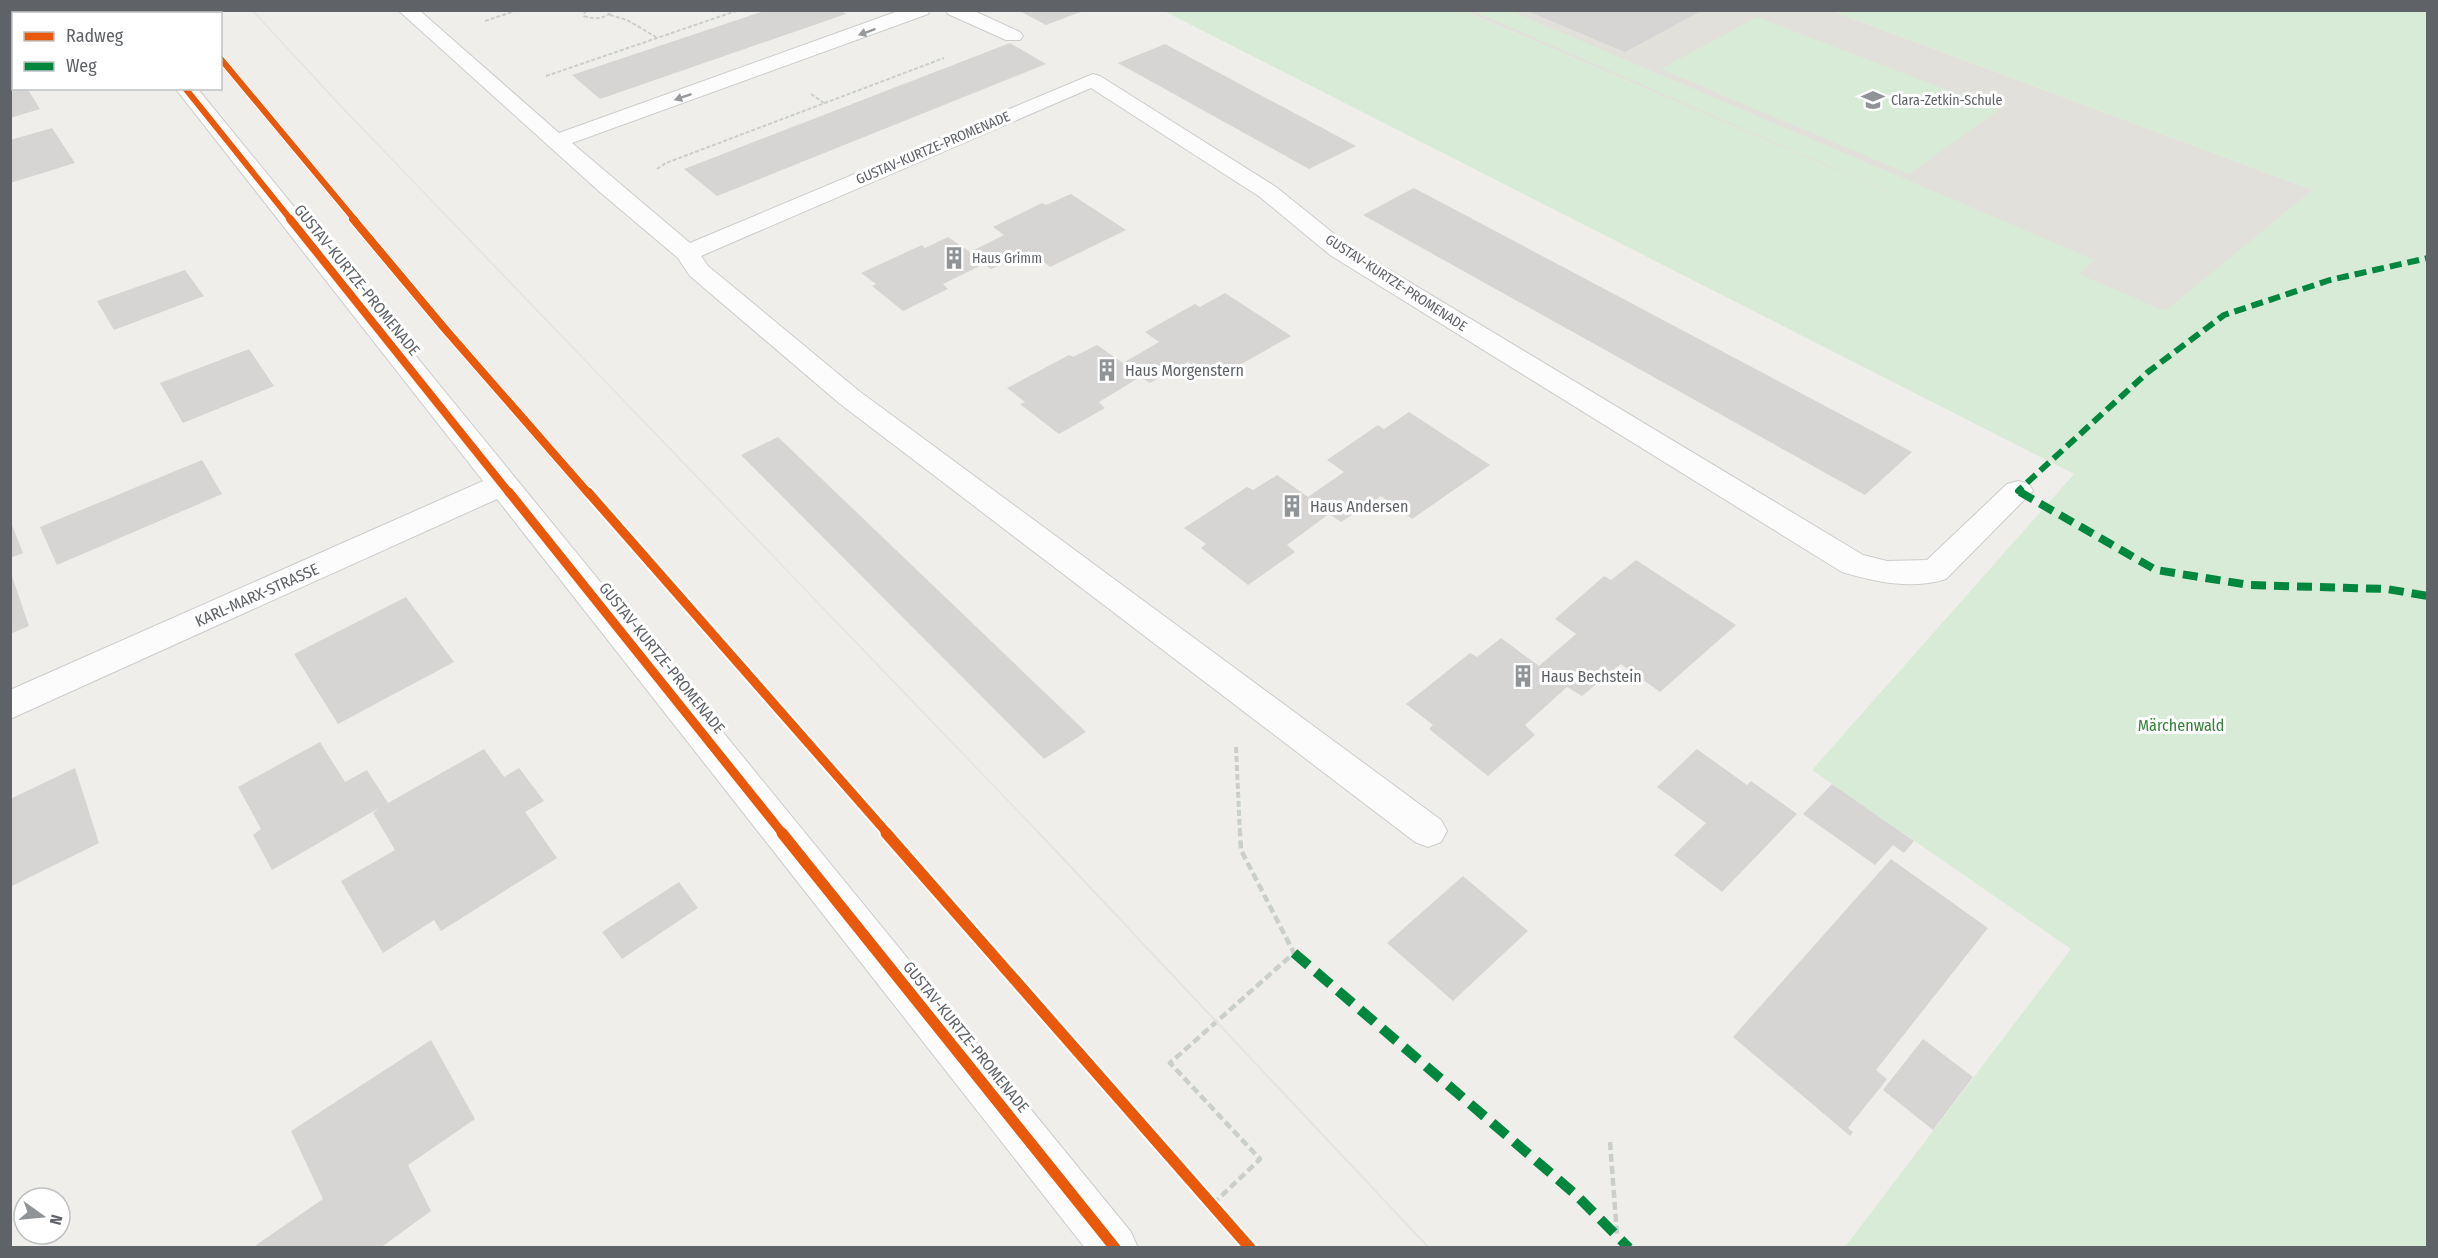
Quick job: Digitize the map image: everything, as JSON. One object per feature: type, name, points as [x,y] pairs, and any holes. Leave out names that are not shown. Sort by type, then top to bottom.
[{"type":"street","points":[[407,10],[609,188],[687,252],[699,271],[849,397],[1428,831]]},
{"type":"street","points":[[556,141],[921,10]]},
{"type":"street","points":[[955,10],[1013,36]]},
{"type":"street","name":"GUSTAV-KURTZE-PROMENADE","points":[[687,252],[1093,80],[1268,192],[1339,250],[1853,564],[1887,573],[1935,571],[2018,491]]},
{"type":"street","name":"GUSTAV-KURTZE-PROMENADE","points":[[186,90],[1115,1248]]},
{"type":"street","name":"KARL-MARX-STRASSE","points":[[10,705],[503,484]]},
{"type":"path","points":[[585,10],[583,14],[591,19],[610,15],[627,20],[657,37]]},
{"type":"path","points":[[610,15],[614,10]]},
{"type":"path","points":[[498,92],[739,10]]},
{"type":"path","points":[[609,188],[666,163],[944,58]]},
{"type":"path","points":[[222,60],[228,68]]},
{"type":"path","points":[[280,131],[445,330],[1250,1248]]},
{"type":"path","points":[[1213,1204],[1260,1159],[1170,1063],[1294,953],[1241,849],[1234,749],[1265,711]]},
{"type":"path","points":[[1610,1142],[1617,1234]]},
{"type":"shaded area","name":"Clara-Zetkin-Schule","points":[[1465,11],[1832,11],[2313,190],[2165,312]]},
{"type":"green space","name":"Märchenwald","points":[[1164,11],[1465,11],[1953,220],[1473,11],[1511,11],[2095,260],[2079,274],[2165,311],[2313,190],[1832,11],[2427,11],[2427,1247],[1845,1247],[2071,949],[1812,770],[2074,474]]},
{"type":"green space","points":[[1757,17],[1999,110],[1909,174],[1661,69]]},
{"type":"building","points":[[767,10],[840,10],[846,14],[600,99],[572,75]]},
{"type":"building","points":[[1018,10],[1083,10],[1083,11],[1046,25]]},
{"type":"building","points":[[1525,10],[1703,10],[1625,52]]},
{"type":"building","points":[[1010,43],[1046,64],[717,196],[684,169]]},
{"type":"building","points":[[1165,44],[1356,146],[1309,169],[1118,63]]},
{"type":"building","points":[[10,89],[28,90],[40,109],[10,118]]},
{"type":"building","points":[[52,128],[75,163],[10,183],[10,140]]},
{"type":"building","points":[[1414,188],[1912,452],[1865,495],[1363,215]]},
{"type":"building","name":"Haus Grimm","points":[[1071,194],[1126,230],[1050,267],[1029,251],[991,269],[984,264],[943,284],[948,289],[903,311],[872,286],[876,284],[861,273],[922,245],[925,248],[948,237],[970,252],[1004,235],[993,227],[1042,203],[1046,205]]},
{"type":"building","points":[[185,270],[204,296],[114,330],[97,301]]},
{"type":"building","name":"Haus Morgenstern","points":[[1225,293],[1291,336],[1213,380],[1188,362],[1150,383],[1140,377],[1099,402],[1105,408],[1059,434],[1020,404],[1025,402],[1007,388],[1069,355],[1073,357],[1097,345],[1123,363],[1159,342],[1145,332],[1195,304],[1200,307]]},
{"type":"building","points":[[249,349],[274,386],[183,423],[160,383]]},
{"type":"building","name":"Haus Andersen","points":[[1409,412],[1490,465],[1412,519],[1381,496],[1341,522],[1329,514],[1287,545],[1295,552],[1248,585],[1201,548],[1206,544],[1184,528],[1247,487],[1253,490],[1277,475],[1308,497],[1344,472],[1327,460],[1378,425],[1384,429]]},
{"type":"building","points":[[778,437],[1086,732],[1044,759],[741,455]]},
{"type":"building","points":[[202,460],[222,494],[57,565],[40,527]]},
{"type":"building","points":[[10,520],[23,553],[10,558]]},
{"type":"building","name":"Haus Bechstein","points":[[1636,560],[1736,625],[1660,692],[1621,664],[1582,696],[1567,687],[1525,725],[1535,735],[1488,776],[1429,729],[1433,725],[1406,704],[1470,653],[1477,657],[1501,638],[1539,666],[1576,634],[1555,619],[1604,576],[1611,580]]},
{"type":"building","points":[[10,574],[29,626],[10,634]]},
{"type":"building","points":[[406,597],[454,662],[338,724],[294,654]]},
{"type":"building","points":[[320,742],[345,782],[367,770],[388,803],[484,749],[504,777],[519,768],[544,801],[525,812],[557,858],[441,931],[434,920],[383,953],[341,881],[395,850],[373,813],[379,808],[272,870],[253,835],[261,829],[238,787]]},
{"type":"building","points":[[1697,749],[1747,785],[1751,781],[1797,814],[1722,892],[1674,855],[1706,823],[1657,787]]},
{"type":"building","points":[[75,768],[99,843],[10,887],[10,799]]},
{"type":"building","points":[[1832,784],[1914,841],[1904,853],[1893,845],[1875,865],[1803,814]]},
{"type":"building","points":[[1891,859],[1988,928],[1876,1070],[1887,1079],[1848,1128],[1853,1132],[1850,1136],[1733,1037]]},
{"type":"building","points":[[1463,876],[1528,931],[1453,1001],[1387,943]]},
{"type":"building","points":[[679,882],[698,908],[622,959],[602,932]]},
{"type":"building","points":[[1923,1039],[1973,1077],[1933,1130],[1883,1090]]},
{"type":"building","points":[[431,1040],[475,1119],[408,1165],[431,1211],[380,1248],[257,1248],[256,1245],[323,1199],[291,1131]]},
{"type":"tram line","points":[[252,10],[337,102],[1040,834]]},
{"type":"tram line","points":[[1039,833],[1429,1248]]},
{"type":"marked path","points":[[2428,258],[2330,280],[2224,315],[2148,372],[2018,491],[2156,570],[2249,585],[2387,589],[2428,596]]},
{"type":"marked path","points":[[1294,953],[1575,1194],[1629,1248]]},
{"type":"cycle path","points":[[222,60],[445,329],[1250,1248]]},
{"type":"cycle path","points":[[187,90],[1115,1248]]},
{"type":"place","name":"Clara-Zetkin-Schule","points":[[1873,100]]},
{"type":"place","name":"Haus Grimm","points":[[954,258]]},
{"type":"place","name":"Haus Morgenstern","points":[[1107,370]]},
{"type":"place","name":"Haus Andersen","points":[[1292,506]]},
{"type":"place","name":"Haus Bechstein","points":[[1523,676]]}]
